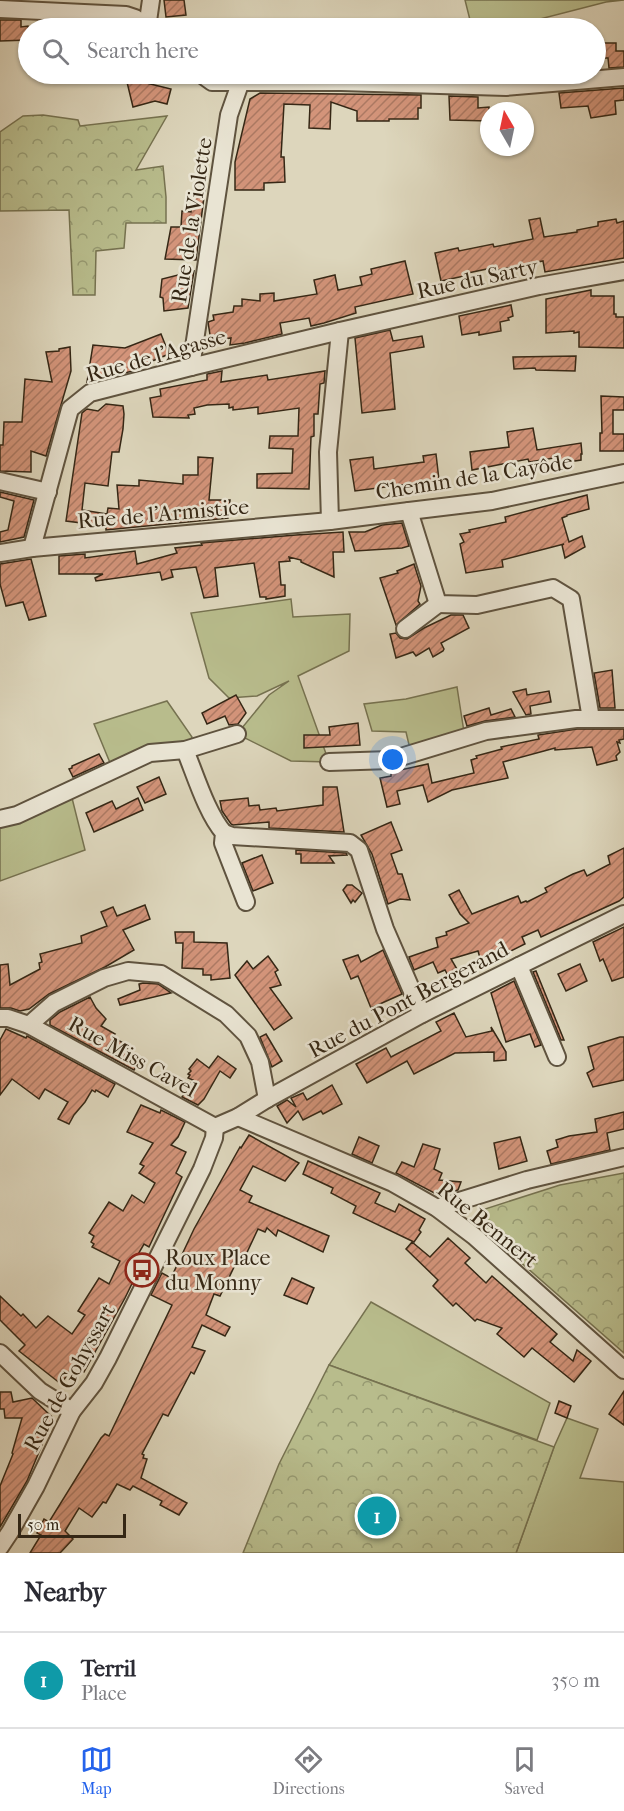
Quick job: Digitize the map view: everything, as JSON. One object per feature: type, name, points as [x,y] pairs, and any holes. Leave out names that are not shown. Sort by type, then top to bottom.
[{"type":"street","points":[[148,18],[151,0]]},
{"type":"street","points":[[0,9],[126,15],[135,18]]},
{"type":"street","points":[[606,79],[624,77]]},
{"type":"street","name":"Rue de la Violette","points":[[191,367],[229,115],[240,84]]},
{"type":"street","points":[[407,84],[506,87],[541,84]]},
{"type":"street","name":"Rue du Sarty","points":[[340,331],[539,286],[624,271]]},
{"type":"street","points":[[330,521],[328,452],[340,331]]},
{"type":"street","name":"Rue de l'Agasse","points":[[32,548],[70,409],[90,393],[340,331]]},
{"type":"street","name":"Chemin de la Cayôde","points":[[330,521],[492,501],[624,473]]},
{"type":"street","points":[[0,481],[48,492]]},
{"type":"street","points":[[409,511],[438,604]]},
{"type":"street","name":"Rue de l'Armistice","points":[[0,553],[32,548],[330,521]]},
{"type":"street","points":[[405,629],[438,604],[477,605],[553,588],[571,599],[591,719]]},
{"type":"street","points":[[329,762],[391,760],[486,731],[576,719],[624,719]]},
{"type":"street","points":[[0,819],[17,815],[150,753],[185,750],[237,734]]},
{"type":"street","points":[[185,750],[218,826],[225,832],[232,836],[351,843],[359,850],[385,929],[422,1014]]},
{"type":"street","points":[[225,832],[223,843],[246,902]]},
{"type":"street","name":"Rue du Pont Bergerand","points":[[215,1127],[238,1117],[422,1014],[624,914]]},
{"type":"street","points":[[519,966],[557,1057]]},
{"type":"street","points":[[30,1025],[54,1003],[104,978],[128,971],[161,974],[226,1014],[248,1036],[260,1062],[267,1099]]},
{"type":"street","name":"Rue Miss Cavel","points":[[0,1018],[8,1018],[30,1025],[215,1127]]},
{"type":"street","name":"Rue Bennert","points":[[238,1117],[393,1183],[437,1208],[474,1236],[624,1370]]},
{"type":"street","name":"Rue de Gohyssart","points":[[0,1547],[36,1486],[72,1412],[94,1383],[152,1271],[202,1169],[214,1138],[215,1127]]},
{"type":"street","points":[[437,1208],[527,1180],[624,1157]]},
{"type":"street","points":[[0,1353],[40,1391],[72,1412]]},
{"type":"street","points":[[0,1377],[17,1371]]},
{"type":"green space","points":[[465,0],[624,0],[606,2],[544,18],[470,18]]},
{"type":"green space","points":[[43,115],[78,120],[80,126],[167,116],[136,170],[163,166],[166,223],[126,223],[124,248],[96,251],[95,295],[73,295],[69,210],[0,211],[0,132],[23,116]]},
{"type":"green space","points":[[291,599],[293,617],[350,614],[349,651],[298,676],[329,762],[291,761],[237,734],[269,695],[289,681],[257,696],[229,698],[209,678],[191,613]]},
{"type":"green space","points":[[457,687],[464,732],[410,749],[406,732],[372,731],[364,704],[406,699]]},
{"type":"green space","points":[[167,701],[192,737],[185,750],[113,770],[94,724]]},
{"type":"green space","points":[[70,790],[85,850],[0,881],[0,817]]},
{"type":"green space","points":[[624,1173],[624,1353],[484,1230],[483,1215],[485,1209],[560,1185]]},
{"type":"green space","points":[[371,1302],[550,1403],[537,1440],[329,1365]]},
{"type":"green space","points":[[329,1365],[554,1447],[516,1553],[243,1553],[279,1464]]},
{"type":"green space","points":[[567,1418],[598,1429],[580,1478],[624,1482],[624,1553],[516,1553],[554,1447]]},
{"type":"building","points":[[164,0],[184,0],[186,15],[166,17]]},
{"type":"building","points":[[0,20],[18,20],[18,40],[0,41]]},
{"type":"building","points":[[606,43],[616,43],[616,51],[624,51],[624,67],[609,68],[608,58],[606,58]]},
{"type":"building","points":[[127,84],[151,84],[171,89],[167,104],[155,101],[133,107]]},
{"type":"building","points":[[624,88],[624,100],[615,101],[616,114],[591,118],[588,106],[561,108],[559,93]]},
{"type":"building","points":[[260,93],[421,95],[421,108],[418,108],[418,119],[357,121],[357,111],[331,102],[330,129],[309,128],[310,105],[284,104],[281,157],[284,157],[285,182],[264,183],[264,190],[235,190],[235,162],[250,99]]},
{"type":"building","points":[[449,96],[478,97],[480,121],[450,120]]},
{"type":"building","points":[[194,188],[205,189],[196,260],[165,259],[171,227],[181,227],[182,211],[191,212]]},
{"type":"building","points":[[540,218],[544,237],[577,232],[577,230],[598,226],[598,222],[616,219],[617,223],[624,221],[624,258],[545,272],[543,261],[487,272],[487,269],[441,281],[435,253],[493,244],[494,247],[533,239],[529,220]]},
{"type":"building","points":[[405,261],[413,294],[355,307],[356,313],[311,326],[309,318],[280,323],[282,334],[245,343],[230,345],[231,338],[211,341],[208,322],[214,320],[213,315],[233,312],[234,306],[242,306],[242,299],[260,301],[260,294],[274,293],[274,301],[317,294],[314,280],[335,275],[338,290],[362,285],[360,277],[372,274],[371,269]]},
{"type":"building","points":[[194,271],[188,308],[164,311],[163,298],[160,297],[162,279]]},
{"type":"building","points":[[591,290],[591,296],[614,296],[614,314],[616,317],[624,317],[624,348],[579,347],[579,332],[546,333],[546,299]]},
{"type":"building","points":[[511,305],[513,316],[508,318],[509,320],[500,322],[501,331],[462,335],[459,316]]},
{"type":"building","points":[[390,330],[393,341],[422,336],[424,347],[390,353],[395,409],[362,413],[355,338]]},
{"type":"building","points":[[161,334],[169,354],[133,369],[133,371],[87,382],[93,345],[125,348]]},
{"type":"building","points":[[70,347],[71,371],[46,456],[31,451],[31,472],[0,471],[0,445],[3,445],[4,422],[22,422],[25,379],[52,382],[46,352]]},
{"type":"building","points":[[576,356],[575,371],[514,369],[513,357]]},
{"type":"building","points":[[222,371],[221,382],[267,375],[268,380],[325,371],[324,383],[320,384],[318,414],[314,414],[309,489],[257,488],[257,474],[292,473],[293,449],[269,448],[270,436],[298,436],[299,408],[258,414],[258,407],[233,410],[233,407],[229,408],[229,404],[207,405],[194,408],[195,414],[188,415],[189,418],[153,417],[150,398],[161,396],[160,389],[207,380],[207,374]]},
{"type":"building","points":[[601,396],[624,397],[624,410],[613,410],[613,434],[624,434],[624,451],[600,451]]},
{"type":"building","points":[[106,404],[123,406],[123,429],[119,452],[112,452],[108,486],[85,483],[82,510],[107,514],[108,508],[119,509],[117,485],[139,486],[139,480],[183,484],[183,475],[198,475],[198,457],[213,458],[209,500],[230,500],[228,518],[106,530],[106,526],[66,521],[82,413],[87,409],[98,411]]},
{"type":"building","points":[[533,428],[537,450],[581,443],[581,460],[555,464],[554,458],[529,462],[528,459],[472,470],[470,452],[509,447],[507,432]]},
{"type":"building","points":[[436,454],[439,480],[355,491],[350,460],[373,457],[374,469],[424,462],[423,456]]},
{"type":"building","points":[[0,492],[34,500],[24,537],[0,542],[0,532],[8,530],[14,501],[0,497]]},
{"type":"building","points":[[587,495],[589,509],[562,518],[569,542],[582,536],[585,547],[565,558],[562,545],[564,544],[502,560],[503,567],[466,573],[460,544],[464,542],[460,534],[506,522],[505,517]]},
{"type":"building","points":[[402,523],[409,546],[355,551],[349,532],[365,532],[382,525]]},
{"type":"building","points":[[343,532],[344,552],[333,552],[334,577],[301,560],[289,557],[290,561],[279,562],[281,585],[285,585],[285,596],[266,599],[266,597],[260,597],[254,563],[215,568],[218,596],[204,598],[196,567],[171,570],[173,577],[162,580],[160,572],[96,581],[95,578],[103,574],[59,574],[59,556],[85,554],[85,558],[135,551],[137,564],[177,553],[175,548],[202,545],[201,543]]},
{"type":"building","points":[[31,559],[46,616],[29,620],[23,602],[6,606],[0,584],[0,564]]},
{"type":"building","points":[[414,564],[421,586],[418,601],[420,604],[396,625],[380,578],[398,573],[397,571]]},
{"type":"building","points":[[451,615],[463,615],[469,628],[441,643],[443,651],[433,657],[429,648],[416,656],[413,652],[396,658],[390,634],[396,633],[400,638],[407,639]]},
{"type":"building","points":[[612,670],[615,708],[600,708],[594,673]]},
{"type":"building","points":[[526,689],[527,695],[549,691],[551,702],[530,706],[531,714],[526,715],[513,692]]},
{"type":"building","points":[[236,695],[246,713],[238,724],[229,725],[225,716],[207,724],[202,713]]},
{"type":"building","points":[[489,708],[491,715],[511,709],[515,717],[467,726],[464,716]]},
{"type":"building","points":[[358,723],[360,745],[304,748],[304,735],[330,735],[329,727]]},
{"type":"building","points":[[577,729],[624,729],[624,739],[619,740],[620,743],[617,742],[620,752],[616,756],[617,760],[597,765],[592,747],[555,750],[555,748],[503,762],[508,778],[452,790],[428,802],[423,785],[397,791],[400,804],[387,807],[380,778],[391,776],[391,772],[428,764],[432,783],[474,773],[471,760],[477,758],[476,756],[502,749],[501,747],[539,739],[538,735]]},
{"type":"building","points":[[99,754],[104,763],[73,777],[69,769],[72,766]]},
{"type":"building","points":[[159,777],[166,794],[145,803],[137,787]]},
{"type":"building","points":[[323,787],[337,787],[344,832],[269,828],[269,822],[233,825],[222,811],[220,801],[248,798],[249,806],[259,805],[260,810],[276,808],[277,811],[323,805]]},
{"type":"building","points":[[138,798],[143,810],[94,832],[86,813],[112,801],[116,809]]},
{"type":"building","points":[[391,822],[402,850],[391,854],[398,874],[402,874],[410,900],[400,899],[388,904],[372,854],[361,835]]},
{"type":"building","points":[[624,848],[624,897],[619,901],[541,937],[538,930],[522,937],[525,944],[482,965],[478,951],[451,959],[461,976],[451,981],[445,970],[438,973],[433,962],[414,970],[409,957],[438,947],[436,938],[447,935],[446,932],[469,923],[460,914],[449,895],[459,890],[472,914],[518,896],[521,903],[527,902],[547,892],[545,888],[573,874],[584,870],[587,876],[610,864],[608,856]]},
{"type":"building","points":[[296,850],[346,853],[347,855],[329,856],[334,863],[301,863],[301,854],[296,854]]},
{"type":"building","points":[[262,855],[273,883],[253,891],[242,863]]},
{"type":"building","points":[[347,885],[352,885],[362,893],[355,902],[353,900],[351,903],[343,890]]},
{"type":"building","points":[[145,905],[150,919],[123,930],[134,950],[49,994],[29,1009],[20,1011],[0,1008],[0,965],[8,964],[10,985],[40,969],[39,963],[42,962],[40,954],[82,943],[81,936],[107,926],[101,912],[113,907],[117,916]]},
{"type":"building","points":[[624,927],[624,977],[612,981],[603,959],[600,961],[593,942]]},
{"type":"building","points":[[175,932],[194,932],[194,942],[227,943],[230,978],[211,980],[211,975],[203,975],[203,969],[182,968],[183,943],[176,943]]},
{"type":"building","points":[[383,950],[402,994],[371,1008],[358,976],[351,979],[343,960],[358,955],[361,962]]},
{"type":"building","points":[[268,956],[278,970],[275,972],[281,985],[270,988],[292,1018],[274,1030],[235,975],[247,961],[253,969]]},
{"type":"building","points":[[580,964],[587,981],[566,991],[558,974]]},
{"type":"building","points":[[536,971],[564,1040],[561,1040],[533,972]]},
{"type":"building","points":[[514,981],[541,1045],[535,1047],[530,1034],[506,1042],[491,993]]},
{"type":"building","points":[[139,984],[158,984],[171,993],[120,1005],[118,999],[140,990]]},
{"type":"building","points":[[90,997],[106,1019],[101,1026],[115,1034],[112,1037],[129,1046],[126,1051],[140,1061],[134,1070],[50,1025],[50,1020],[60,1012]]},
{"type":"building","points":[[454,1013],[466,1037],[492,1031],[491,1027],[506,1052],[506,1060],[494,1061],[494,1052],[455,1053],[414,1074],[407,1061],[367,1083],[356,1064],[386,1048],[391,1057],[441,1031],[436,1022]]},
{"type":"building","points":[[6,1029],[26,1038],[27,1036],[115,1084],[108,1097],[92,1090],[69,1124],[58,1119],[68,1102],[45,1089],[39,1099],[12,1079],[0,1095],[0,1040]]},
{"type":"building","points":[[266,1034],[282,1061],[272,1067],[260,1037]]},
{"type":"building","points":[[624,1037],[624,1080],[593,1087],[587,1073],[594,1069],[588,1047]]},
{"type":"building","points":[[218,1056],[236,1069],[230,1078],[220,1071],[198,1105],[182,1097],[193,1080],[188,1078],[190,1075],[188,1074],[197,1059],[209,1068]]},
{"type":"building","points":[[332,1085],[342,1104],[323,1114],[321,1111],[303,1120],[298,1111],[287,1123],[277,1106],[287,1100],[296,1107],[291,1098],[303,1093],[307,1100]]},
{"type":"building","points":[[141,1105],[160,1113],[161,1110],[185,1122],[178,1137],[171,1145],[186,1152],[176,1173],[182,1177],[149,1247],[144,1244],[133,1263],[140,1267],[84,1372],[74,1365],[61,1384],[19,1351],[25,1345],[0,1320],[0,1296],[21,1316],[23,1314],[36,1328],[48,1316],[72,1334],[85,1315],[78,1311],[99,1278],[109,1284],[120,1261],[92,1247],[94,1244],[91,1242],[94,1236],[89,1233],[109,1202],[123,1211],[132,1195],[144,1203],[155,1183],[139,1173],[144,1166],[140,1164],[153,1143],[127,1132]]},
{"type":"building","points":[[624,1112],[624,1129],[607,1133],[610,1150],[551,1164],[547,1151],[558,1147],[556,1140],[597,1132],[595,1119]]},
{"type":"building","points":[[249,1135],[299,1163],[285,1181],[253,1166],[240,1190],[252,1196],[249,1202],[329,1236],[323,1252],[278,1230],[276,1236],[267,1228],[265,1232],[258,1229],[242,1263],[237,1261],[220,1296],[214,1294],[206,1315],[230,1327],[225,1336],[202,1325],[192,1347],[205,1351],[194,1374],[191,1372],[168,1416],[163,1414],[142,1454],[143,1458],[147,1459],[141,1478],[187,1503],[179,1515],[160,1505],[162,1501],[133,1486],[130,1490],[117,1484],[106,1503],[103,1502],[92,1517],[79,1508],[65,1531],[73,1539],[60,1553],[30,1553],[41,1535],[37,1533],[44,1519],[49,1522],[101,1438],[105,1434],[109,1436],[172,1305],[151,1295],[162,1273],[171,1278],[194,1229]]},
{"type":"building","points":[[359,1137],[379,1146],[372,1163],[352,1154]]},
{"type":"building","points":[[520,1137],[527,1161],[499,1169],[494,1143]]},
{"type":"building","points":[[423,1144],[440,1149],[434,1169],[442,1173],[439,1180],[461,1182],[458,1190],[440,1196],[396,1173],[402,1162],[414,1167]]},
{"type":"building","points":[[308,1161],[380,1193],[375,1203],[395,1212],[399,1204],[425,1219],[419,1230],[421,1232],[414,1242],[353,1213],[356,1206],[331,1193],[333,1188],[303,1174]]},
{"type":"building","points":[[448,1238],[470,1258],[465,1263],[486,1283],[492,1276],[557,1334],[550,1342],[573,1361],[577,1350],[591,1361],[574,1382],[532,1348],[524,1357],[497,1334],[502,1328],[477,1319],[475,1321],[456,1303],[453,1306],[433,1286],[438,1280],[406,1249],[412,1242],[430,1257]]},
{"type":"building","points":[[292,1278],[314,1288],[307,1304],[284,1295]]},
{"type":"building","points":[[624,1391],[624,1425],[609,1414]]},
{"type":"building","points":[[0,1392],[11,1392],[13,1402],[32,1398],[53,1418],[27,1481],[0,1527],[0,1486],[13,1454],[22,1418],[5,1418],[4,1409],[0,1409]]},
{"type":"building","points":[[559,1401],[571,1406],[567,1418],[555,1413]]},
{"type":"place","name":"Roux Place du Monny","points":[[142,1270]]},
{"type":"place","name":"Terril","points":[[377,1516]]}]
